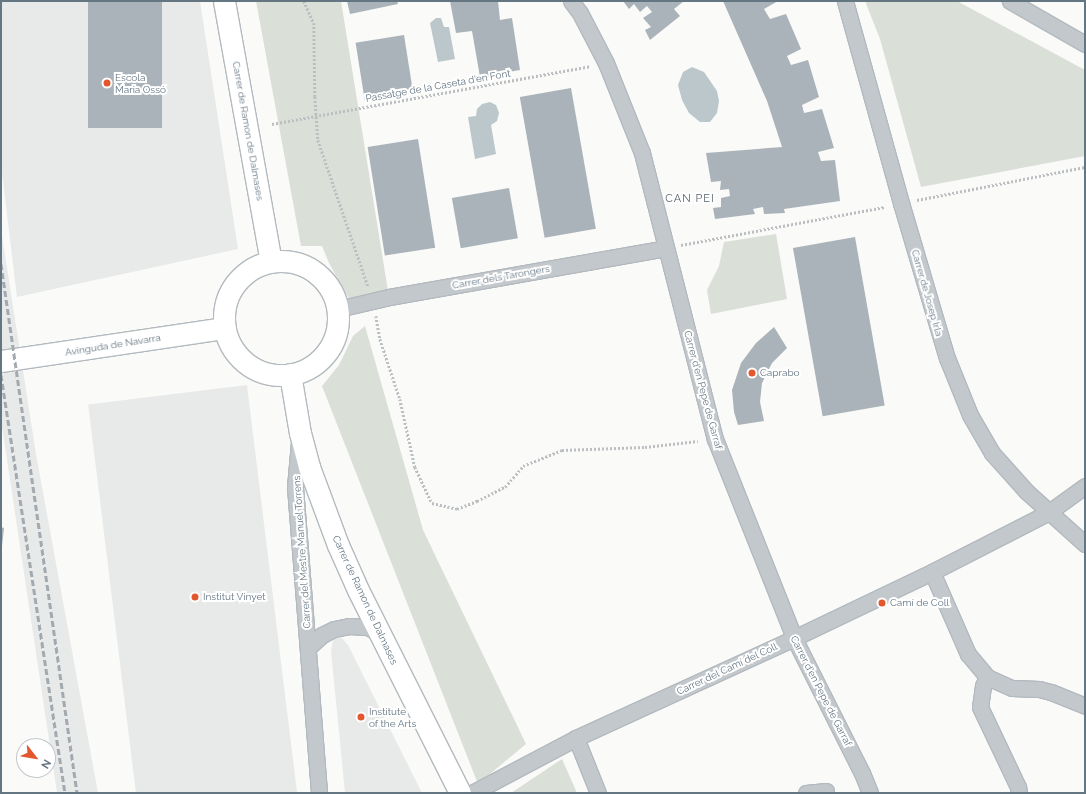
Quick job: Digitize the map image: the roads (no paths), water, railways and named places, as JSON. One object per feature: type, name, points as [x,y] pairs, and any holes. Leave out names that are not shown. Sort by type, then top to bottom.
[{"type":"street","name":"Carrer de Ramon de Dalmases","points":[[224,1],[271,262]]},
{"type":"street","name":"Carrer d'en Pepe de Garraf","points":[[572,1],[580,13],[606,63],[642,153],[715,439],[794,638],[862,773],[870,793]]},
{"type":"street","name":"Carrer de Josep Irla","points":[[845,1],[901,203],[947,358],[970,415],[992,452],[1027,492],[1085,544]]},
{"type":"street","points":[[1010,1],[1085,44]]},
{"type":"street","name":"Carrer dels Tarongers","points":[[338,308],[373,300],[666,248]]},
{"type":"street","points":[[289,261],[306,266],[321,277],[332,291],[338,308],[338,327],[332,344],[325,353],[307,369],[290,374],[272,374],[255,369],[241,358],[230,344],[225,328],[225,310],[230,293],[240,278],[254,268],[271,262],[289,261]]},
{"type":"street","name":"Avinguda de Navarra","points":[[1,361],[225,328]]},
{"type":"street","name":"Carrer de Ramon de Dalmases","points":[[290,374],[300,433],[318,495],[338,545],[460,793]]},
{"type":"street","name":"Carrer del Mestre Manuel Torrens","points":[[300,433],[295,487],[309,646],[319,793]]},
{"type":"street","name":"Carrer del Camí del Coll","points":[[472,793],[576,738],[794,638],[932,572],[1049,512],[1085,486]]},
{"type":"street","points":[[932,572],[968,654],[987,677],[1012,688],[1039,689],[1051,692],[1085,706]]},
{"type":"street","name":"Carrer del Mestre Manuel Torrens","points":[[309,646],[322,634],[334,628],[367,626],[380,633]]},
{"type":"street","points":[[987,677],[983,686],[980,707],[1018,787],[1019,793]]},
{"type":"street","points":[[576,738],[598,793]]},
{"type":"street","points":[[806,793],[826,791]]},
{"type":"railway","points":[[1,264],[77,793]]},
{"type":"railway","points":[[1,375],[65,793]]},
{"type":"place","name":"Escola Maria Ossó","points":[[107,83]]},
{"type":"place","name":"Caprabo","points":[[752,373]]},
{"type":"place","name":"Institut Vinyet","points":[[195,597]]},
{"type":"place","name":"Camí de Coll","points":[[882,603]]},
{"type":"place","name":"Institute of the Arts","points":[[361,717]]},
{"type":"district","name":"CAN PEI","points":[[690,199]]}]
